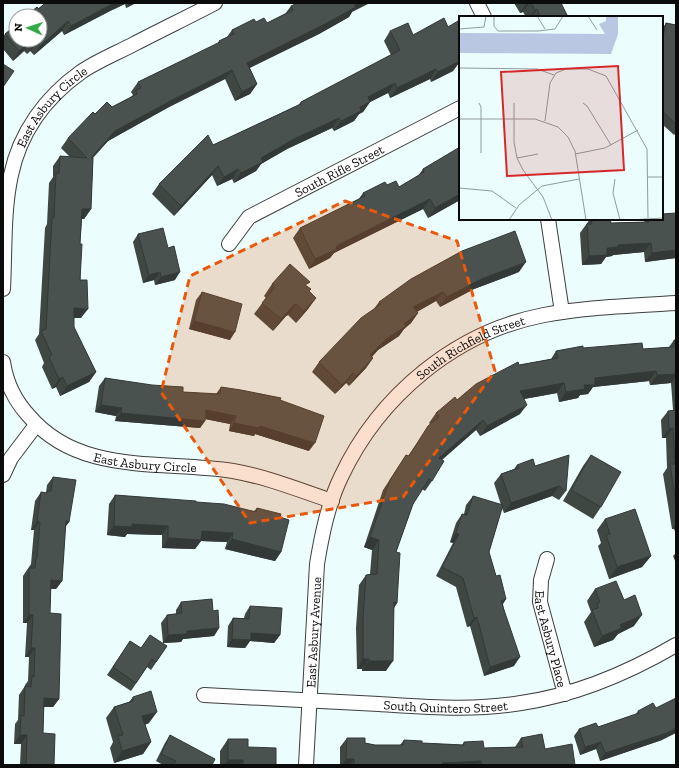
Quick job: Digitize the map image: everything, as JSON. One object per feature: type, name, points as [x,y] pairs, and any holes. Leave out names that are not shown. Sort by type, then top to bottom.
[{"type":"street","name":"East Asbury Circle","points":[[3,289],[8,200],[11,175],[18,150],[29,127],[44,106],[61,88],[82,72],[215,3]]},
{"type":"street","points":[[477,3],[484,16]]},
{"type":"street","name":"South Rifle Street","points":[[229,244],[250,216],[459,109]]},
{"type":"street","points":[[548,220],[562,312]]},
{"type":"street","name":"South Richfield Street","points":[[332,501],[354,451],[380,414],[422,372],[446,355],[472,340],[514,323],[562,312],[676,303]]},
{"type":"street","name":"East Asbury Circle","points":[[3,362],[13,394],[23,410],[36,425],[66,447],[90,456],[111,460],[231,471],[256,475],[332,501]]},
{"type":"street","points":[[3,476],[11,458],[36,425]]},
{"type":"street","name":"East Asbury Avenue","points":[[306,765],[318,564],[322,534],[332,501]]},
{"type":"street","name":"East Asbury Place","points":[[547,559],[541,580],[540,602],[565,694]]},
{"type":"street","name":"South Quintero Street","points":[[204,695],[459,708],[523,703],[565,694],[590,686],[629,670],[676,644]]},
{"type":"highlighted area","points":[[345,201],[457,241],[495,371],[403,497],[250,523],[161,392],[190,276]]},
{"type":"building","points":[[45,3],[114,3],[71,26],[68,21],[48,39],[48,8],[40,8]]},
{"type":"building","points":[[297,3],[358,3],[354,5],[356,7],[325,24],[247,63],[257,84],[242,92],[232,70],[115,131],[91,158],[93,158],[91,209],[82,209],[80,244],[82,244],[80,280],[87,280],[88,309],[74,308],[74,327],[96,372],[67,386],[63,377],[59,379],[49,357],[52,355],[41,331],[46,329],[52,218],[54,218],[56,173],[59,173],[60,156],[87,158],[68,138],[93,112],[95,114],[107,102],[112,107],[137,94],[136,90],[141,88],[138,82],[220,42],[219,41],[234,34],[232,30],[254,19],[256,22],[264,18],[267,23],[293,10],[291,6]]},
{"type":"building","points":[[531,3],[561,3],[568,16],[540,16],[537,9],[535,10]]},
{"type":"building","points":[[444,18],[448,27],[458,21],[459,62],[438,72],[436,69],[397,88],[395,83],[368,97],[370,102],[360,107],[361,111],[341,121],[339,118],[294,139],[261,158],[263,162],[241,173],[238,169],[224,177],[218,166],[181,206],[159,184],[208,135],[213,145],[301,104],[301,102],[400,50],[390,31],[408,23],[413,35]]},
{"type":"building","points":[[666,23],[676,25],[676,124],[663,112],[663,36]]},
{"type":"building","points":[[3,64],[14,71],[3,87]]},
{"type":"building","points":[[459,148],[459,195],[435,208],[430,199],[340,244],[336,247],[337,249],[315,259],[300,228],[365,196],[363,193],[385,182],[387,185],[396,181],[399,187],[424,172],[423,169]]},
{"type":"building","points":[[676,213],[676,250],[652,253],[651,243],[618,245],[618,247],[607,248],[607,255],[589,256],[587,224],[592,224],[591,220],[610,220],[611,223],[649,222],[649,220],[663,220],[663,214]]},
{"type":"building","points":[[163,228],[168,248],[174,246],[180,272],[161,277],[160,272],[149,275],[138,234]]},
{"type":"building","points":[[515,231],[526,262],[481,279],[447,297],[443,292],[413,307],[418,313],[404,324],[406,326],[385,340],[370,355],[373,358],[356,376],[353,373],[342,385],[319,362],[361,318],[381,304],[379,302],[411,279],[462,251]]},
{"type":"building","points":[[290,264],[310,282],[305,285],[311,289],[309,291],[316,298],[304,311],[296,304],[294,305],[281,319],[262,303],[275,287],[272,284]]},
{"type":"building","points":[[202,292],[242,304],[235,332],[194,321]]},
{"type":"building","points":[[674,340],[676,340],[676,374],[657,375],[656,371],[595,378],[595,385],[584,385],[585,389],[566,392],[564,383],[520,391],[527,405],[487,426],[483,420],[439,458],[444,461],[432,481],[429,479],[413,504],[396,552],[400,553],[397,603],[394,602],[393,661],[369,661],[369,659],[363,659],[363,618],[366,575],[377,574],[379,540],[370,537],[390,480],[406,455],[409,456],[428,426],[439,417],[436,413],[455,397],[457,400],[476,384],[518,362],[519,365],[558,358],[556,351],[583,346],[583,348],[642,343],[643,349],[674,347]]},
{"type":"building","points":[[105,378],[152,385],[183,387],[183,392],[220,394],[221,387],[241,390],[281,398],[280,400],[324,416],[315,443],[260,426],[259,428],[234,423],[236,416],[206,410],[205,421],[121,413],[122,408],[101,405]]},
{"type":"building","points":[[676,410],[676,504],[670,464],[675,464],[673,428],[669,429],[668,411]]},
{"type":"building","points":[[569,455],[566,491],[559,486],[511,503],[501,474],[519,468],[517,465],[533,459],[535,466]]},
{"type":"building","points":[[591,455],[621,472],[601,507],[571,490]]},
{"type":"building","points":[[53,477],[76,480],[69,522],[66,521],[62,581],[51,580],[50,613],[61,614],[59,699],[44,698],[43,733],[55,734],[54,765],[26,765],[27,735],[20,735],[21,715],[24,716],[25,686],[31,687],[32,676],[34,677],[35,648],[31,648],[33,615],[29,615],[29,568],[35,568],[37,558],[40,522],[37,521],[41,492],[47,493],[47,491],[51,491]]},
{"type":"building","points":[[115,495],[224,504],[256,512],[257,508],[281,514],[280,517],[289,520],[281,552],[232,539],[233,533],[202,531],[201,540],[168,538],[168,526],[132,524],[132,527],[114,526]]},
{"type":"building","points":[[473,496],[503,505],[489,552],[496,576],[500,575],[506,599],[501,601],[520,657],[490,667],[477,617],[474,618],[463,578],[442,567],[459,534],[456,533],[462,514],[467,515]]},
{"type":"building","points":[[635,509],[651,556],[617,567],[606,535],[610,534],[605,519]]},
{"type":"building","points":[[616,581],[624,600],[635,595],[642,615],[620,625],[622,628],[602,636],[592,610],[598,608],[597,604],[600,602],[595,589]]},
{"type":"building","points":[[212,599],[213,611],[218,610],[219,628],[187,631],[187,634],[168,635],[167,615],[182,613],[181,602]]},
{"type":"building","points":[[250,606],[282,608],[280,635],[251,633],[251,640],[232,639],[233,618],[249,619]]},
{"type":"building","points":[[150,635],[167,646],[156,662],[152,659],[136,683],[113,667],[130,641],[141,648]]},
{"type":"building","points":[[151,691],[157,712],[142,716],[151,742],[122,751],[118,736],[123,735],[114,707],[133,701],[133,697]]},
{"type":"building","points":[[676,698],[676,728],[667,733],[605,753],[601,742],[585,747],[579,729],[596,723],[598,727],[639,713],[638,711],[653,703],[656,708]]},
{"type":"building","points":[[542,734],[545,749],[572,744],[575,765],[481,765],[481,761],[442,763],[442,765],[354,765],[354,759],[346,759],[347,738],[365,738],[365,743],[375,745],[403,745],[404,740],[422,741],[422,743],[464,745],[464,742],[483,741],[484,748],[523,747],[521,738]]},
{"type":"building","points":[[170,735],[215,759],[212,765],[173,765],[176,761],[161,754]]},
{"type":"building","points":[[228,739],[248,739],[248,747],[276,748],[276,765],[243,765],[243,760],[228,760]]}]
